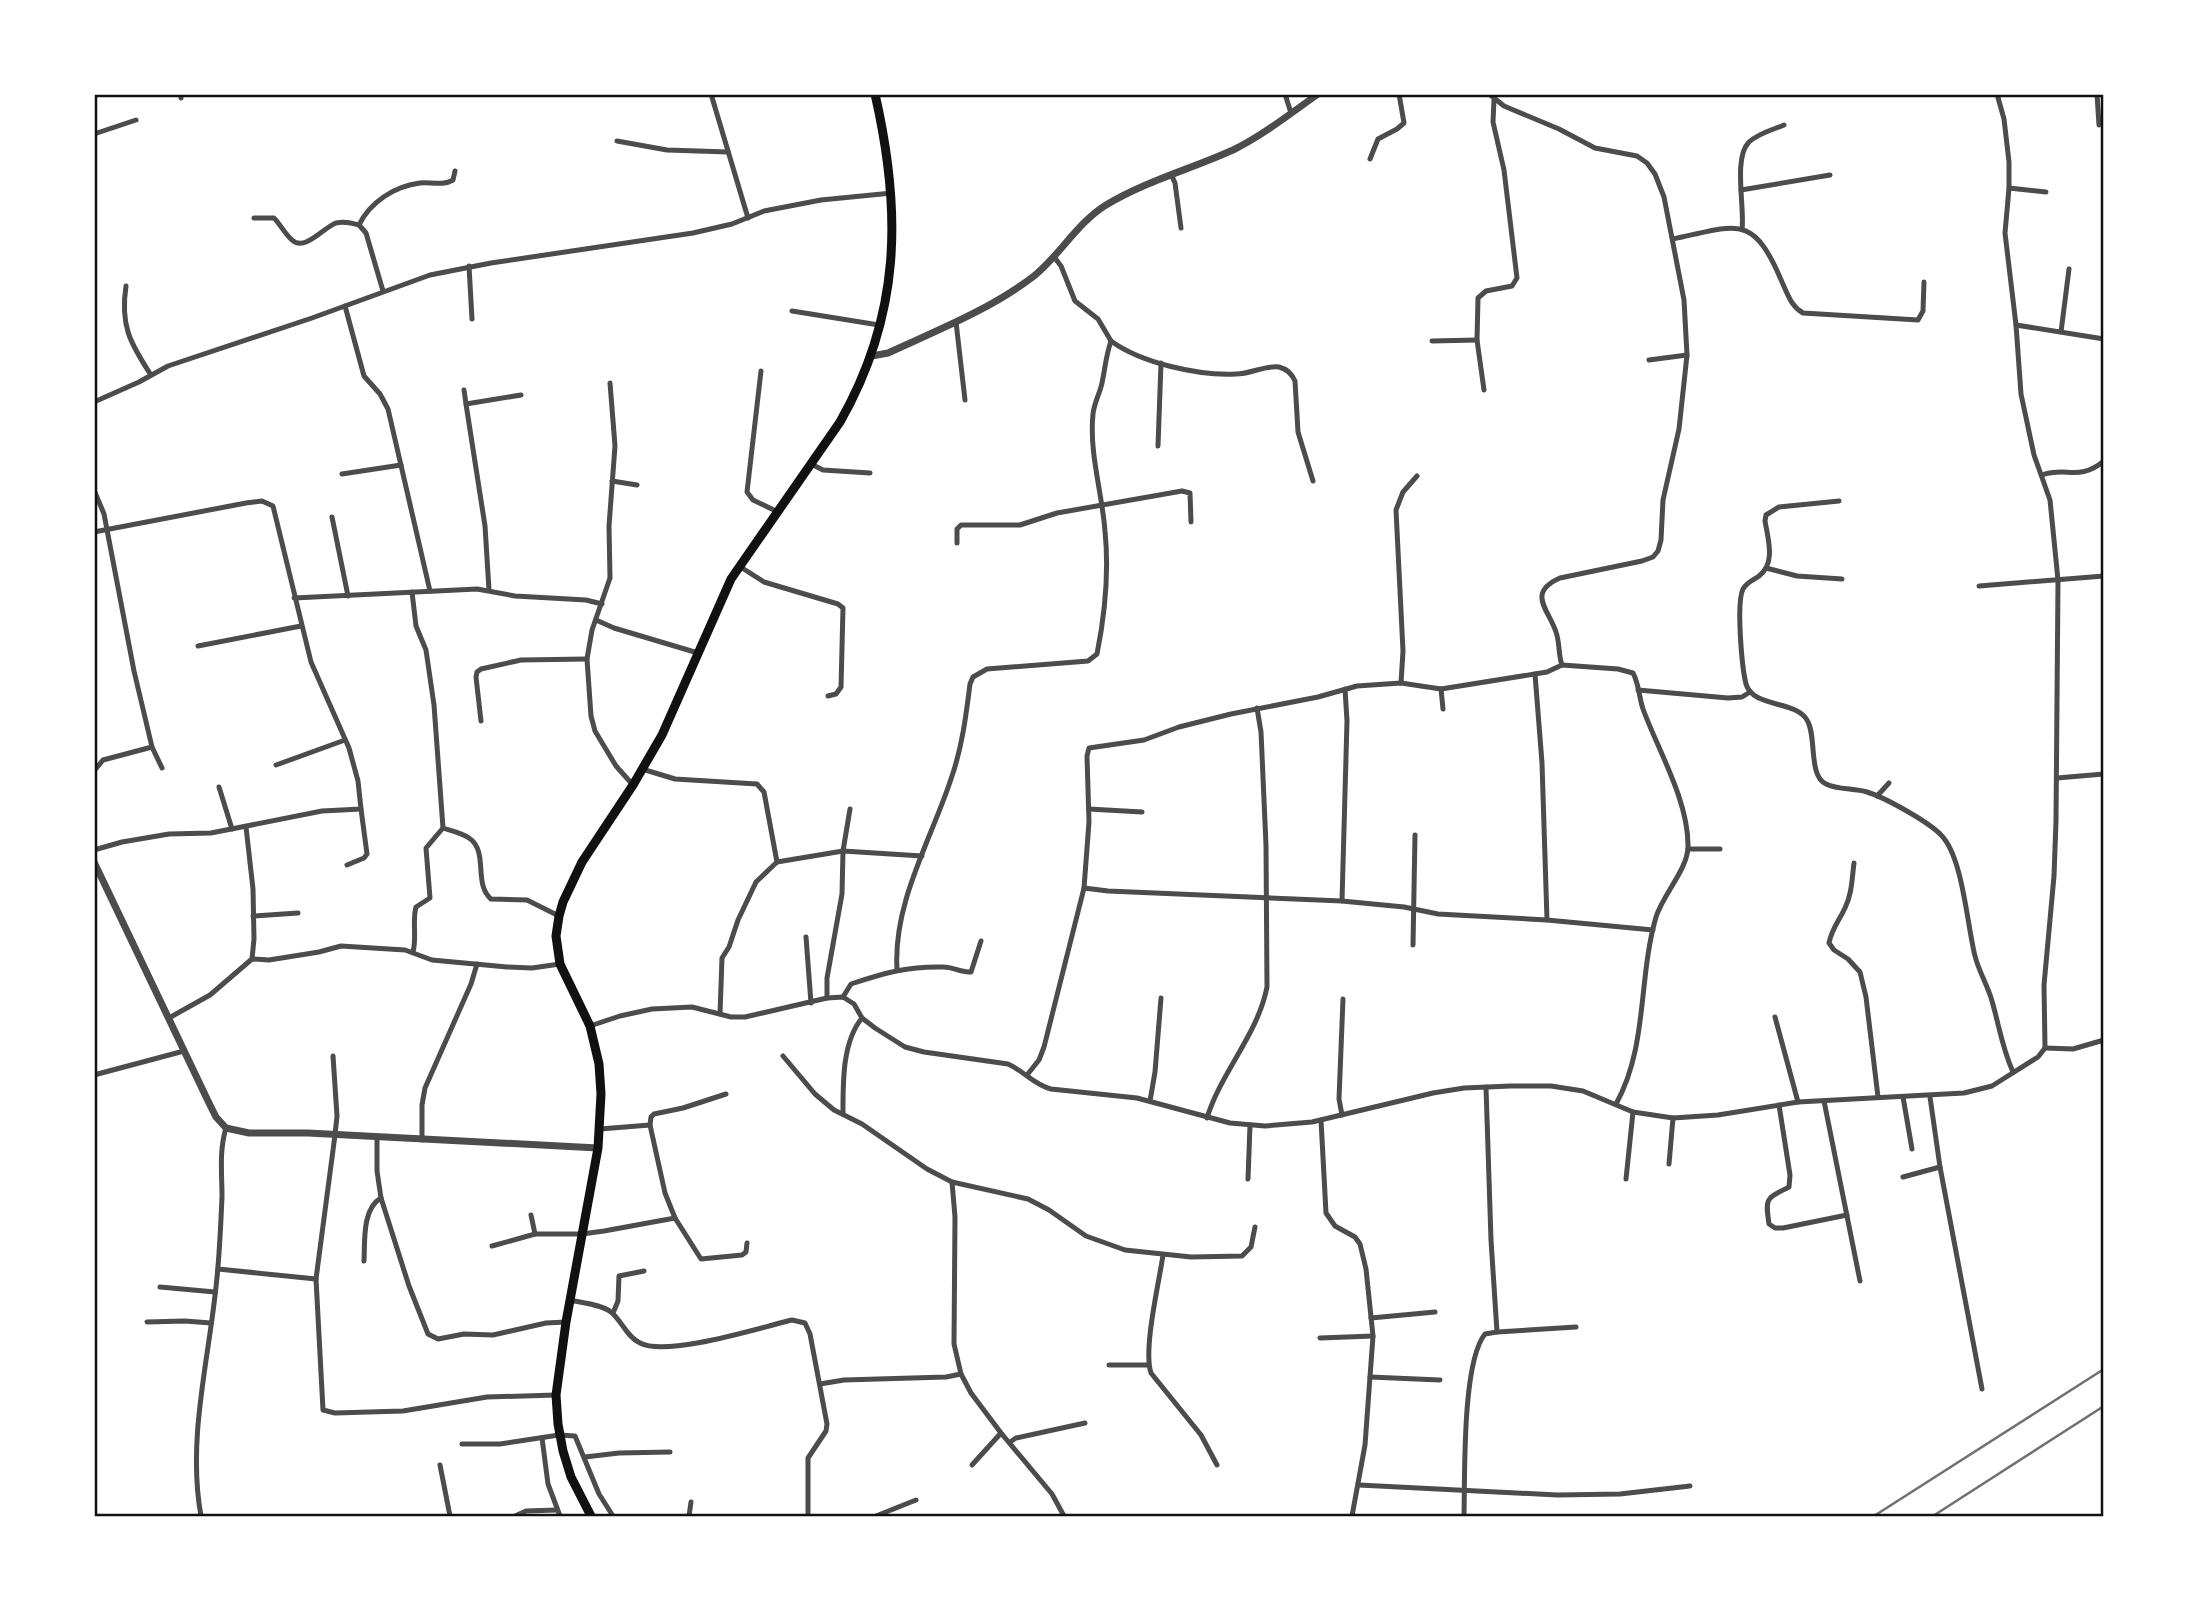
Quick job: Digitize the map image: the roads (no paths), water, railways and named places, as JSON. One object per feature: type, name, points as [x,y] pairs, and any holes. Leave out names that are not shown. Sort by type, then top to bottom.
[{"type":"main road","points":[[591,1517],[571,1477],[559,1435],[556,1395],[566,1322],[598,1148],[599,1064],[590,1026],[560,964],[556,936],[559,916],[582,863],[662,735],[725,591],[855,396],[872,356],[880,325],[892,249],[892,193],[875,94]]},
{"type":"street","points":[[711,94],[748,218]]},
{"type":"street","points":[[1285,94],[1291,113]]},
{"type":"street","points":[[872,356],[888,353],[956,321],[1018,287],[1055,258],[1096,212],[1171,174],[1244,144],[1318,94]]},
{"type":"street","points":[[1370,159],[1378,139],[1404,123],[1399,94]]},
{"type":"street","points":[[1489,94],[1494,100],[1595,148],[1627,153],[1647,163],[1655,174],[1664,197],[1674,239],[1686,317],[1686,355],[1679,429],[1666,480],[1658,551],[1653,557],[1642,561],[1560,578],[1544,588],[1541,599],[1543,608],[1555,628],[1565,666]]},
{"type":"street","points":[[590,1026],[620,1016],[663,1008],[692,1007],[745,1017],[827,998],[843,997],[854,1004],[862,1018],[892,1041],[905,1047],[996,1061],[1017,1068],[1042,1087],[1150,1101],[1207,1118],[1250,1125],[1287,1125],[1421,1096],[1486,1087],[1568,1088],[1597,1095],[1633,1112],[1673,1118],[1718,1115],[1798,1102],[1930,1097],[1982,1090],[2038,1056],[2045,1048],[2044,985],[2054,876],[2058,580],[2050,500],[2026,425],[2021,394],[2005,233],[2010,188],[2004,119],[1997,94]]},
{"type":"street","points":[[2097,94],[2099,125]]},
{"type":"street","points":[[1484,390],[1477,340],[1478,298],[1486,291],[1512,286],[1517,278],[1504,170],[1493,122],[1494,100]]},
{"type":"street","points":[[94,134],[136,120]]},
{"type":"street","points":[[1742,229],[1741,159],[1745,146],[1759,136],[1784,125]]},
{"type":"street","points":[[617,141],[667,150],[728,152]]},
{"type":"street","points":[[359,225],[364,214],[382,197],[419,183],[448,183],[453,180],[455,171]]},
{"type":"street","points":[[1171,174],[1175,183],[1181,228]]},
{"type":"street","points":[[1741,190],[1830,175]]},
{"type":"street","points":[[2010,188],[2046,192]]},
{"type":"street","points":[[94,402],[168,366],[430,275],[469,266],[693,233],[719,228],[776,208],[821,200],[892,193]]},
{"type":"street","points":[[254,218],[274,218],[293,241],[299,243],[307,242],[333,224],[341,222],[359,225],[366,233],[383,291]]},
{"type":"street","points":[[1674,239],[1725,228],[1742,229],[1765,246],[1791,302],[1803,313],[1918,320],[1923,312],[1924,282]]},
{"type":"street","points":[[1055,258],[1075,301],[1098,319],[1111,341],[1161,363],[1235,374],[1269,368],[1286,369],[1293,375],[1298,432],[1313,481]]},
{"type":"street","points":[[469,266],[472,319]]},
{"type":"street","points":[[2061,332],[2068,270]]},
{"type":"street","points":[[126,286],[124,323],[151,375]]},
{"type":"street","points":[[345,306],[365,376],[380,394],[387,409],[430,591]]},
{"type":"street","points":[[792,311],[880,325]]},
{"type":"street","points":[[956,321],[965,400]]},
{"type":"street","points":[[2016,325],[2104,339]]},
{"type":"street","points":[[1432,341],[1477,340]]},
{"type":"street","points":[[897,969],[897,932],[952,776],[962,739],[970,684],[974,677],[987,669],[1088,661],[1097,654],[1106,565],[1105,531],[1092,429],[1111,341]]},
{"type":"street","points":[[1649,360],[1686,355]]},
{"type":"street","points":[[1158,446],[1161,363]]},
{"type":"street","points":[[761,371],[747,492],[753,500],[778,512]]},
{"type":"street","points":[[610,383],[615,446],[608,526],[611,565],[608,589],[596,620],[586,659],[591,716],[595,731],[616,766],[633,785]]},
{"type":"street","points":[[464,390],[485,526],[489,590]]},
{"type":"street","points":[[466,404],[521,395]]},
{"type":"street","points":[[2042,475],[2055,472],[2081,474],[2093,470],[2104,461]]},
{"type":"street","points":[[811,464],[822,470],[870,473]]},
{"type":"street","points":[[341,474],[401,465]]},
{"type":"street","points":[[1401,683],[1403,651],[1396,510],[1403,492],[1417,476]]},
{"type":"street","points":[[612,481],[637,485]]},
{"type":"street","points":[[94,490],[107,530],[134,671],[152,747],[162,768]]},
{"type":"street","points":[[957,543],[957,529],[961,525],[1020,525],[1057,513],[1101,504],[1187,491],[1191,498],[1191,522]]},
{"type":"street","points":[[1750,692],[1744,673],[1740,599],[1746,584],[1762,574],[1766,568],[1770,551],[1766,515],[1779,507],[1839,501]]},
{"type":"street","points":[[94,533],[246,503],[269,502],[275,511],[294,598],[317,680],[345,740],[358,781],[367,854],[365,858],[347,865]]},
{"type":"street","points":[[331,517],[348,596]]},
{"type":"street","points":[[740,566],[764,582],[838,604],[843,608],[841,687],[836,694],[828,696]]},
{"type":"street","points":[[1766,568],[1797,576],[1842,579]]},
{"type":"street","points":[[1979,586],[2104,576]]},
{"type":"street","points":[[294,598],[466,589],[489,590],[515,596],[586,600],[602,604]]},
{"type":"street","points":[[412,592],[416,626],[426,650],[434,705],[443,828],[426,848],[430,898],[416,907],[413,952]]},
{"type":"street","points":[[596,620],[698,653]]},
{"type":"street","points":[[198,646],[301,626]]},
{"type":"street","points":[[481,721],[476,677],[481,669],[521,660],[586,659]]},
{"type":"street","points":[[1027,1075],[1039,1060],[1044,1047],[1084,888],[1089,809],[1089,748],[1144,740],[1179,727],[1374,683],[1401,683],[1441,689],[1547,672],[1565,666],[1629,671],[1636,679],[1679,797],[1688,849],[1686,858],[1660,907],[1653,930],[1638,1040],[1629,1075],[1616,1104]]},
{"type":"street","points":[[1535,674],[1542,763],[1547,920]]},
{"type":"street","points":[[1342,901],[1348,721],[1345,689]]},
{"type":"street","points":[[1441,689],[1443,709]]},
{"type":"street","points":[[1638,690],[1728,698],[1750,692],[1800,712],[1812,732],[1816,773],[1820,781],[1877,796],[1941,835],[1952,853],[1976,960],[1992,1000],[2001,1045],[2013,1072]]},
{"type":"street","points":[[1207,1118],[1217,1091],[1264,1005],[1267,977],[1264,783],[1257,708]]},
{"type":"street","points":[[276,765],[345,740]]},
{"type":"street","points":[[94,771],[103,760],[152,747]]},
{"type":"street","points":[[642,769],[675,779],[757,783],[764,792],[776,862]]},
{"type":"street","points":[[2057,778],[2104,774]]},
{"type":"street","points":[[1877,796],[1889,783]]},
{"type":"street","points":[[219,787],[232,829]]},
{"type":"street","points":[[94,850],[169,834],[211,833],[322,811],[362,808]]},
{"type":"street","points":[[827,998],[827,978],[842,894],[843,851],[850,809]]},
{"type":"street","points":[[1089,809],[1142,812]]},
{"type":"street","points":[[169,1018],[210,995],[252,959],[253,889],[246,827]]},
{"type":"street","points":[[443,828],[468,836],[476,845],[484,893],[491,899],[527,900],[559,916]]},
{"type":"street","points":[[1413,945],[1415,835]]},
{"type":"street","points":[[1688,849],[1720,849]]},
{"type":"street","points":[[720,1014],[722,958],[756,883],[776,862],[843,851],[922,856]]},
{"type":"street","points":[[94,862],[213,1110],[226,1128],[249,1133],[598,1148]]},
{"type":"street","points":[[1854,863],[1846,906],[1832,929],[1829,943],[1860,972],[1866,997],[1878,1097]]},
{"type":"street","points":[[1084,888],[1342,901],[1438,914],[1547,920],[1653,930]]},
{"type":"street","points":[[253,916],[298,913]]},
{"type":"street","points":[[806,937],[811,1003]]},
{"type":"street","points":[[843,997],[851,984],[897,969],[943,967],[971,972],[981,942]]},
{"type":"street","points":[[252,959],[269,960],[341,946],[392,948],[413,952],[432,960],[522,968],[560,964]]},
{"type":"street","points":[[422,1140],[425,1088],[471,984],[477,964]]},
{"type":"street","points":[[1150,1101],[1161,998]]},
{"type":"street","points":[[1342,1115],[1339,1099],[1343,999]]},
{"type":"street","points":[[1775,1017],[1798,1102]]},
{"type":"street","points":[[843,1114],[849,1047],[855,1026],[862,1018]]},
{"type":"street","points":[[2045,1048],[2073,1049],[2103,1041]]},
{"type":"street","points":[[94,1075],[184,1051]]},
{"type":"street","points":[[333,1056],[337,1116],[316,1279],[323,1410],[328,1413],[402,1411],[495,1396],[556,1395]]},
{"type":"street","points":[[783,1056],[815,1094],[834,1110],[862,1124],[927,1169],[952,1182],[1028,1199],[1100,1243],[1163,1255],[1242,1256],[1251,1247],[1255,1227]]},
{"type":"street","points":[[1486,1087],[1497,1332]]},
{"type":"street","points":[[726,1094],[654,1114],[650,1125],[665,1193],[675,1218],[701,1259],[743,1255],[747,1243]]},
{"type":"street","points":[[1903,1097],[1912,1149]]},
{"type":"street","points":[[1930,1097],[1940,1167],[1982,1389]]},
{"type":"street","points":[[1824,1101],[1860,1282]]},
{"type":"street","points":[[1779,1105],[1790,1175],[1789,1187],[1769,1198],[1766,1203],[1769,1224],[1775,1228],[1783,1228],[1847,1215]]},
{"type":"street","points":[[1626,1179],[1633,1112]]},
{"type":"street","points":[[1669,1164],[1673,1118]]},
{"type":"street","points":[[1321,1119],[1326,1213],[1335,1226],[1355,1237],[1360,1244],[1366,1269],[1373,1336],[1368,1421],[1352,1517]]},
{"type":"street","points":[[600,1129],[650,1125]]},
{"type":"street","points":[[1248,1179],[1250,1125]]},
{"type":"street","points":[[201,1517],[197,1451],[218,1269],[221,1153],[226,1128]]},
{"type":"street","points":[[377,1138],[377,1171],[382,1198],[409,1286],[428,1334],[433,1338],[464,1334],[494,1335],[546,1323],[566,1322]]},
{"type":"street","points":[[1903,1177],[1940,1167]]},
{"type":"street","points":[[952,1182],[955,1217],[954,1344],[961,1374],[1001,1433],[1052,1494],[1064,1517]]},
{"type":"street","points":[[364,1261],[370,1210],[375,1202],[382,1198]]},
{"type":"street","points":[[531,1215],[535,1234]]},
{"type":"street","points":[[492,1246],[535,1234],[582,1234],[675,1218]]},
{"type":"street","points":[[1163,1255],[1148,1365],[1151,1373],[1201,1435],[1217,1465]]},
{"type":"street","points":[[218,1269],[316,1279]]},
{"type":"street","points":[[613,1313],[618,1301],[619,1276],[644,1271]]},
{"type":"street","points":[[160,1287],[215,1292]]},
{"type":"street","points":[[570,1300],[605,1308],[613,1313],[634,1340],[652,1348],[664,1348],[799,1320],[808,1326],[827,1424],[826,1431],[808,1458],[808,1517]]},
{"type":"street","points":[[1371,1318],[1435,1312]]},
{"type":"street","points":[[147,1322],[211,1323]]},
{"type":"street","points":[[1464,1517],[1469,1389],[1480,1340],[1485,1334],[1497,1332],[1576,1326]]},
{"type":"street","points":[[1320,1338],[1373,1336]]},
{"type":"street","points":[[1109,1365],[1148,1365]]},
{"type":"street","points":[[820,1384],[844,1380],[946,1377],[961,1374]]},
{"type":"street","points":[[1370,1377],[1440,1380]]},
{"type":"street","points":[[1010,1442],[1086,1423]]},
{"type":"street","points":[[972,1465],[1001,1433]]},
{"type":"street","points":[[462,1444],[500,1444],[559,1435],[575,1436],[599,1494],[613,1517]]},
{"type":"street","points":[[542,1438],[548,1484],[560,1517]]},
{"type":"street","points":[[585,1457],[670,1452]]},
{"type":"street","points":[[440,1465],[450,1517]]},
{"type":"street","points":[[1359,1485],[1582,1495],[1620,1494],[1690,1486]]},
{"type":"street","points":[[876,1517],[916,1500]]},
{"type":"street","points":[[689,1517],[691,1502]]},
{"type":"street","points":[[515,1517],[526,1511],[557,1510]]},
{"type":"railway","points":[[1874,1516],[2104,1369]]},
{"type":"railway","points":[[1933,1516],[2104,1406]]}]
